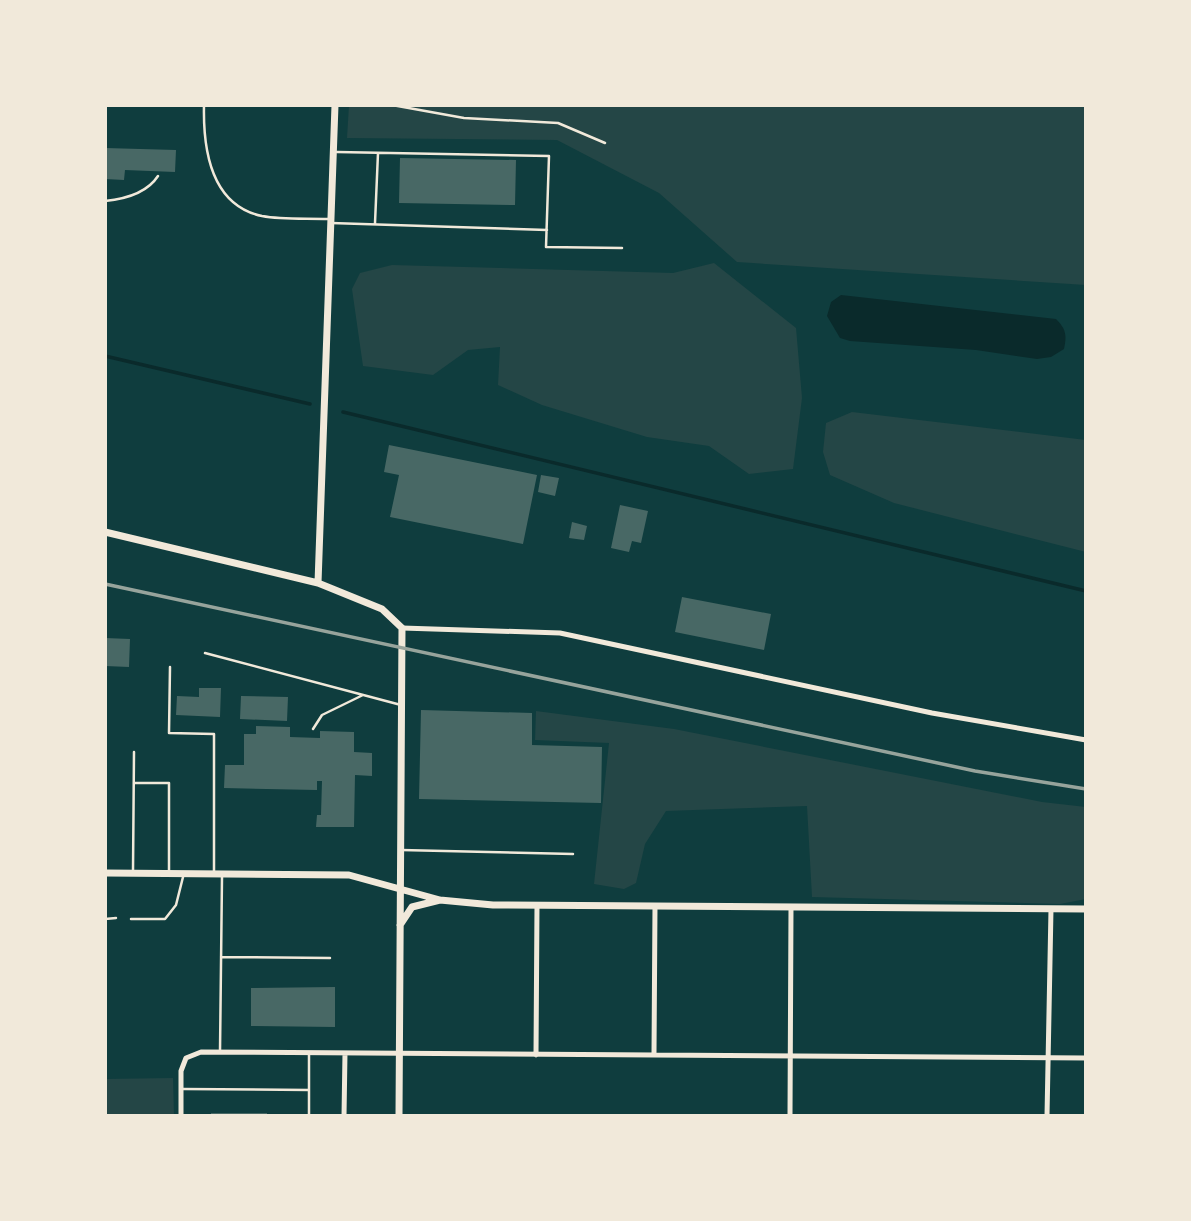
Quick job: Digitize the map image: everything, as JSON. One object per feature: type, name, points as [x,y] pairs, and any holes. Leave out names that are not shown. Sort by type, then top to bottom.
[{"type":"street","points":[[318,583],[335,105]]},
{"type":"street","points":[[105,532],[318,583],[382,609],[402,628],[559,633],[932,713],[1086,740]]},
{"type":"street","points":[[398,1116],[402,628]]},
{"type":"street","points":[[105,873],[349,875],[440,900],[467,904],[1086,909]]},
{"type":"street","points":[[400,926],[412,907],[440,900]]},
{"type":"street","points":[[536,1055],[537,905]]},
{"type":"street","points":[[654,1054],[655,906]]},
{"type":"street","points":[[790,1116],[791,907]]},
{"type":"street","points":[[1047,1116],[1051,909]]},
{"type":"street","points":[[181,1116],[181,1071],[186,1058],[201,1052],[1086,1058]]},
{"type":"street","points":[[344,1116],[345,1052]]},
{"type":"lane","points":[[204,105],[206,153],[221,188],[233,202],[245,210],[263,216],[374,224],[547,230]]},
{"type":"lane","points":[[392,105],[464,118],[558,123],[606,143]]},
{"type":"lane","points":[[333,152],[549,156],[546,247],[622,248]]},
{"type":"lane","points":[[374,224],[378,153]]},
{"type":"lane","points":[[105,201],[121,200],[151,187],[158,176]]},
{"type":"lane","points":[[205,653],[402,705]]},
{"type":"lane","points":[[170,667],[169,733],[214,734],[221,957],[220,1052]]},
{"type":"lane","points":[[313,729],[322,715],[363,695]]},
{"type":"lane","points":[[133,873],[134,752]]},
{"type":"lane","points":[[134,783],[169,783],[169,873]]},
{"type":"lane","points":[[400,850],[573,854]]},
{"type":"lane","points":[[131,919],[159,920],[169,916],[180,894],[184,873]]},
{"type":"lane","points":[[105,919],[116,918]]},
{"type":"lane","points":[[221,957],[330,958]]},
{"type":"lane","points":[[309,1052],[309,1116]]},
{"type":"lane","points":[[181,1089],[309,1090]]},
{"type":"shaded area","points":[[349,105],[1086,105],[1086,285],[737,262],[659,193],[557,140],[347,138]]},
{"type":"shaded area","points":[[714,263],[796,328],[802,398],[793,469],[749,474],[709,446],[647,437],[542,405],[498,385],[500,347],[468,350],[433,375],[363,366],[352,289],[360,273],[392,265],[673,273]]},
{"type":"shaded area","points":[[841,295],[1056,319],[1065,332],[1064,349],[1051,357],[1037,359],[976,350],[850,341],[840,338],[827,316],[831,302]]},
{"type":"shaded area","points":[[852,412],[1086,440],[1086,552],[894,503],[830,475],[823,452],[826,423]]},
{"type":"shaded area","points":[[536,711],[674,729],[1042,802],[1086,807],[1086,899],[1060,904],[812,897],[807,806],[666,811],[645,844],[636,883],[624,889],[594,884],[609,743],[535,740]]},
{"type":"shaded area","points":[[173,1078],[174,1116],[105,1116],[105,1079]]},
{"type":"building","points":[[105,148],[176,150],[175,172],[125,170],[124,180],[105,179]]},
{"type":"building","points":[[400,158],[516,160],[515,205],[399,203]]},
{"type":"building","points":[[389,445],[537,475],[523,544],[390,517],[399,475],[384,472]]},
{"type":"building","points":[[541,475],[559,478],[555,496],[538,492]]},
{"type":"building","points":[[620,505],[648,511],[641,543],[632,541],[629,552],[611,548]]},
{"type":"building","points":[[572,522],[587,526],[584,540],[569,538]]},
{"type":"building","points":[[682,597],[771,614],[764,650],[675,632]]},
{"type":"building","points":[[105,638],[130,639],[129,667],[105,666]]},
{"type":"building","points":[[199,688],[221,688],[220,717],[176,715],[177,696],[199,697]]},
{"type":"building","points":[[241,696],[288,697],[287,721],[240,719]]},
{"type":"building","points":[[421,710],[532,713],[532,745],[602,747],[601,803],[419,799]]},
{"type":"building","points":[[256,726],[290,727],[290,737],[320,738],[320,731],[354,732],[354,752],[372,753],[372,776],[355,775],[354,827],[316,827],[317,815],[321,815],[322,781],[317,781],[317,790],[224,788],[225,765],[244,765],[244,734],[256,734]]},
{"type":"building","points":[[335,987],[335,1027],[251,1026],[251,988]]},
{"type":"building","points":[[211,1113],[267,1113],[267,1116],[211,1116]]},
{"type":"waterway","points":[[105,356],[310,404]]},
{"type":"waterway","points":[[343,412],[1086,591]]},
{"type":"railway","points":[[105,584],[975,771],[1086,789]]}]
